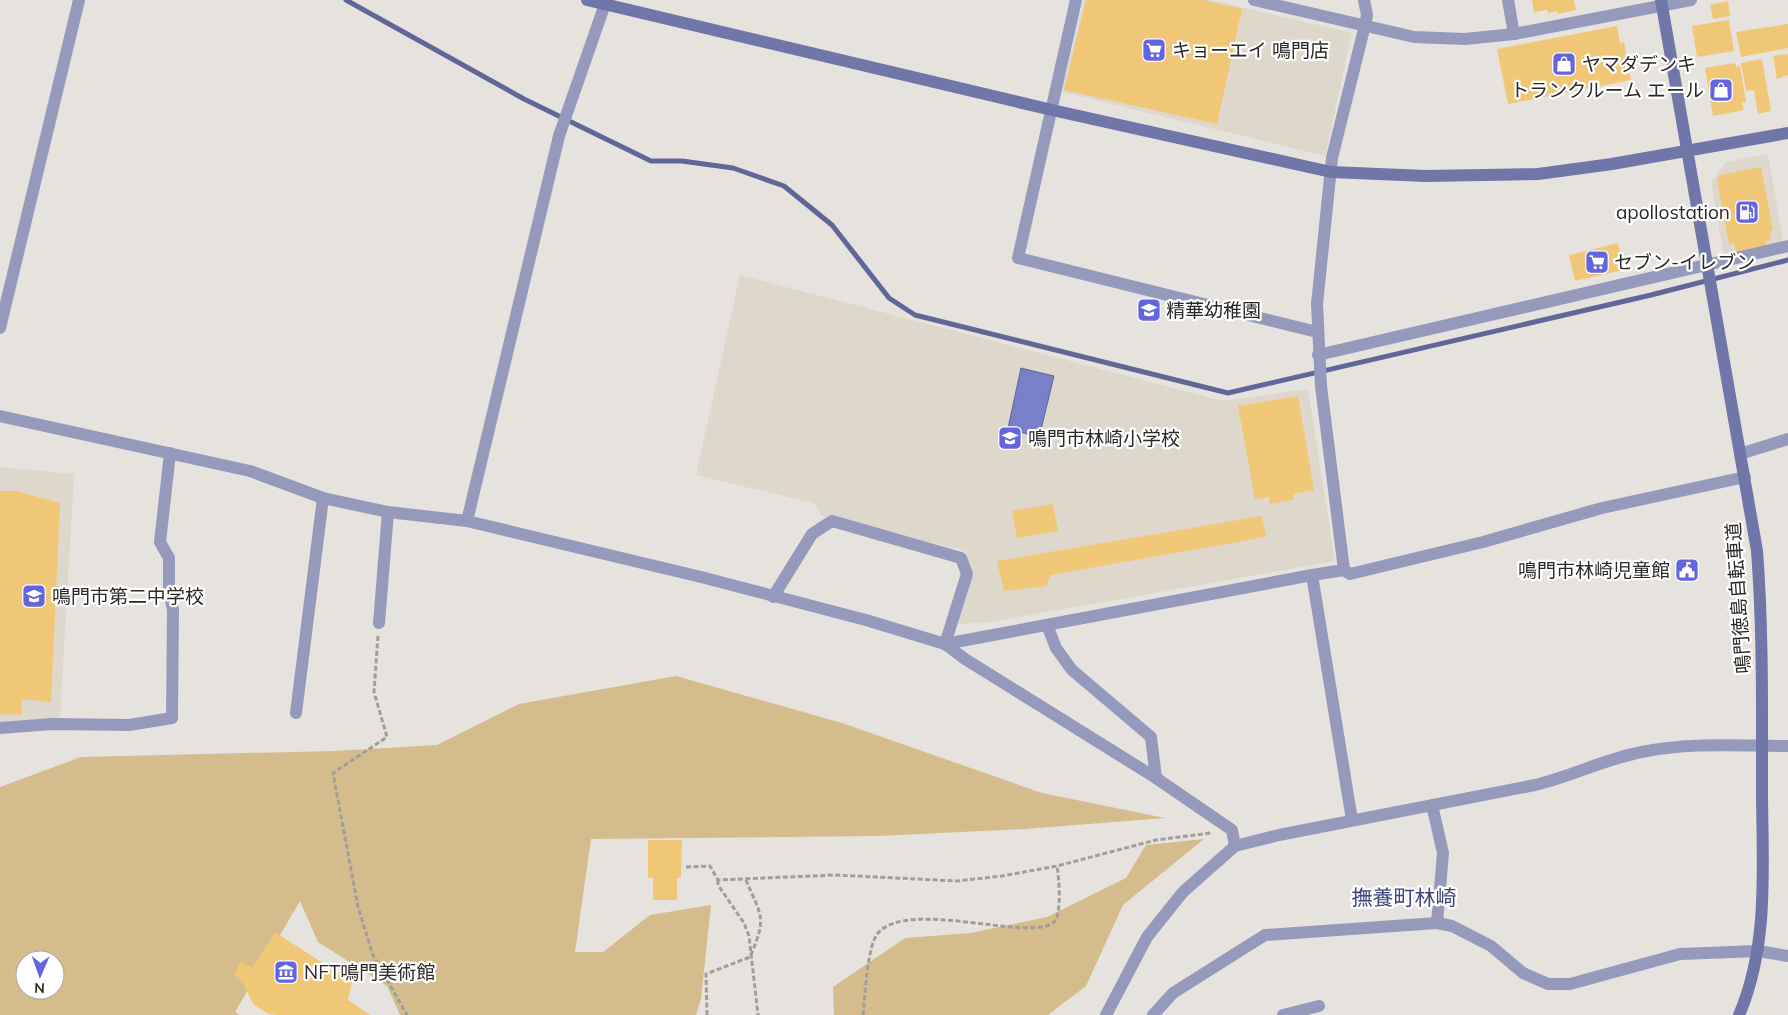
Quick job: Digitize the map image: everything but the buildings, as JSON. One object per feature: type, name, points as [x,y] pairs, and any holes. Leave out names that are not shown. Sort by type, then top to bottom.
[{"type":"street","points":[[0,328],[79,0]]},
{"type":"street","points":[[587,0],[605,2],[1052,110],[1331,172],[1426,176],[1510,176],[1585,168],[1788,133]]},
{"type":"street","points":[[1076,0],[1018,258],[1317,332]]},
{"type":"street","points":[[1254,0],[1414,36],[1465,39],[1514,34],[1662,3],[1691,0]]},
{"type":"street","points":[[1344,570],[1318,358],[1317,304],[1332,158],[1365,25],[1367,15],[1364,0]]},
{"type":"street","points":[[1508,0],[1514,34]]},
{"type":"street","points":[[467,521],[560,136],[605,2]]},
{"type":"street","name":"鳴門徳島自転車道","points":[[1662,3],[1757,551],[1762,626],[1762,905],[1758,951],[1739,1015]]},
{"type":"street","points":[[1318,358],[1788,246]]},
{"type":"street","points":[[0,416],[250,471],[323,498],[388,512],[467,521],[701,577],[866,620],[945,644],[964,659],[1156,778],[1232,830],[1236,846]]},
{"type":"street","points":[[1740,454],[1788,439]]},
{"type":"street","points":[[0,728],[52,724],[129,725],[172,718],[173,610],[169,590],[169,558],[160,542],[170,453]]},
{"type":"street","points":[[945,644],[1312,575],[1344,570],[1350,574],[1483,542],[1602,508],[1745,476]]},
{"type":"street","points":[[296,713],[323,498]]},
{"type":"street","points":[[379,623],[388,512]]},
{"type":"street","points":[[773,597],[812,534],[832,521],[961,558],[967,574],[945,644]]},
{"type":"street","points":[[1312,575],[1352,820]]},
{"type":"street","points":[[1047,624],[1056,648],[1072,670],[1151,738],[1156,778]]},
{"type":"street","points":[[1106,1015],[1146,936],[1184,892],[1236,846],[1352,820],[1535,785],[1568,776],[1603,761],[1643,752],[1687,746],[1788,746]]},
{"type":"street","points":[[1432,805],[1444,853],[1437,923]]},
{"type":"street","points":[[1153,1015],[1173,993],[1265,935],[1437,923],[1452,926],[1491,946],[1523,973],[1548,984],[1570,984],[1680,954],[1758,951],[1788,956]]},
{"type":"street","points":[[1283,1015],[1319,1006]]},
{"type":"path","points":[[379,623],[374,692],[387,737],[333,773],[358,907],[373,955],[407,1015]]},
{"type":"path","points":[[718,880],[835,875],[957,881],[1002,876],[1056,866],[1156,840],[1232,830]]},
{"type":"path","points":[[686,867],[710,866],[718,880],[718,886],[744,923],[749,936],[758,1015]]},
{"type":"path","points":[[863,1015],[870,956],[878,933],[890,925],[923,919],[1034,927],[1053,923],[1058,917],[1059,880],[1056,866]]},
{"type":"path","points":[[707,1015],[706,974],[750,956],[761,931],[762,918],[746,880]]},
{"type":"shaded area","points":[[1084,0],[1211,0],[1352,33],[1325,156],[1062,92]]},
{"type":"shaded area","name":"apollostation","points":[[1768,154],[1783,242],[1724,256],[1711,182],[1726,162]]},
{"type":"shaded area","name":"鳴門市林崎小学校","points":[[740,275],[1223,401],[1308,389],[1335,561],[990,622],[958,624],[972,571],[965,551],[822,516],[814,503],[696,475]]},
{"type":"shaded area","name":"鳴門市第二中学校","points":[[0,467],[74,474],[60,718],[0,722]]},
{"type":"shaded area","points":[[676,676],[842,723],[1042,793],[1165,818],[1025,829],[878,836],[591,839],[575,952],[603,952],[650,915],[711,905],[701,999],[696,1015],[400,1015],[387,986],[318,942],[300,901],[235,1012],[240,1015],[0,1015],[0,787],[81,757],[334,751],[437,745],[519,704]]},
{"type":"shaded area","points":[[1204,839],[1123,905],[1086,986],[1048,1015],[834,1015],[833,987],[905,938],[971,933],[1047,917],[1126,878],[1146,845]]},
{"type":"water","points":[[1021,368],[1054,376],[1039,438],[1008,428]]},
{"type":"waterway","points":[[346,0],[524,99],[651,161],[682,161],[733,168],[784,186],[832,225],[889,298],[915,315],[1228,393],[1651,295],[1788,260]]},
{"type":"place","name":"キョーエイ 鳴門店","points":[[1154,50]]},
{"type":"place","name":"ヤマダデンキ","points":[[1564,64]]},
{"type":"place","name":"トランクルーム エール","points":[[1721,90]]},
{"type":"place","name":"apollostation","points":[[1747,212]]},
{"type":"place","name":"セブン-イレブン","points":[[1597,262]]},
{"type":"place","name":"精華幼稚園","points":[[1149,310]]},
{"type":"place","name":"鳴門市林崎小学校","points":[[1010,438]]},
{"type":"place","name":"鳴門市林崎児童館","points":[[1687,570]]},
{"type":"place","name":"鳴門市第二中学校","points":[[34,596]]},
{"type":"place","name":"NFT鳴門美術館","points":[[286,972]]},
{"type":"district","name":"撫養町林崎","points":[[1404,897]]}]
